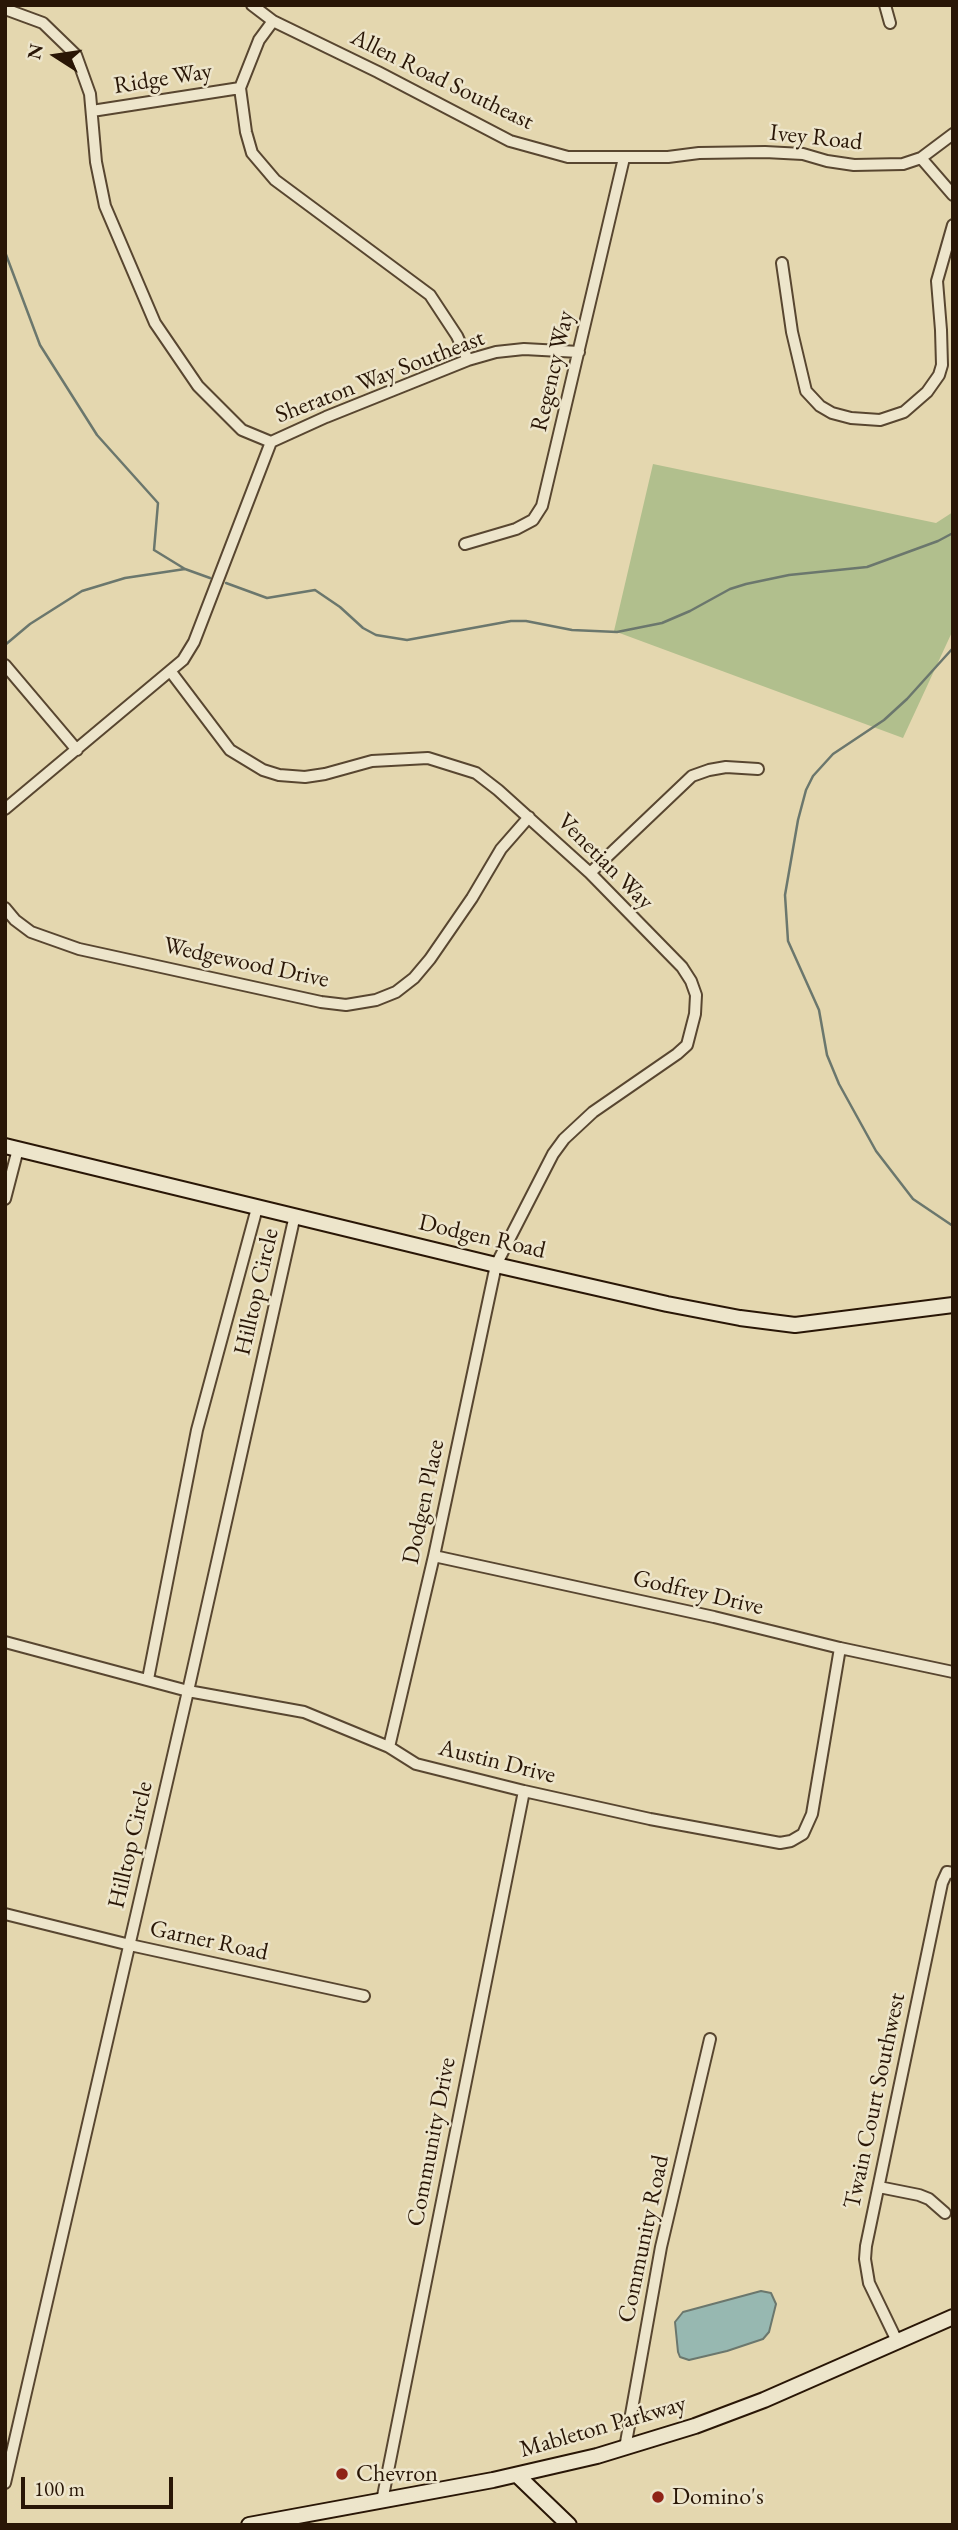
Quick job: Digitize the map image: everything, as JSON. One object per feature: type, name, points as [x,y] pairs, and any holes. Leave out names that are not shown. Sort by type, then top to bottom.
[{"type":"street","name":"Allen Road Southeast","points":[[252,5],[273,21],[510,141],[568,157],[624,158]]},
{"type":"street","points":[[885,5],[890,23]]},
{"type":"street","points":[[5,9],[43,23],[71,49],[80,64],[90,94],[96,162],[105,206],[155,323],[198,386],[242,430],[271,442]]},
{"type":"street","points":[[273,21],[259,40],[240,88],[252,153],[261,167],[285,188],[430,295],[457,336],[468,360]]},
{"type":"street","name":"Ridge Way","points":[[92,111],[240,88]]},
{"type":"street","name":"Ivey Road","points":[[624,158],[765,152],[803,154],[827,161],[882,166],[903,164],[921,158],[953,134]]},
{"type":"street","name":"Regency Way","points":[[466,544],[516,530],[533,520],[542,506],[624,158]]},
{"type":"street","points":[[921,158],[953,195]]},
{"type":"street","points":[[782,263],[792,332],[806,391],[820,406],[832,413],[880,420],[904,412],[927,392],[939,375],[942,365],[937,281],[953,225]]},
{"type":"street","name":"Sheraton Way Southeast","points":[[5,809],[183,660],[194,642],[271,442],[326,416],[468,360],[496,352],[524,349],[579,352]]},
{"type":"street","points":[[5,665],[78,750]]},
{"type":"street","name":"Venetian Way","points":[[171,671],[230,750],[263,770],[279,775],[305,777],[325,775],[372,761],[428,758],[475,773],[590,873],[682,967],[691,981],[696,995],[695,1014],[687,1045],[593,1112],[564,1139],[553,1154],[496,1265]]},
{"type":"street","points":[[590,873],[692,776],[709,769],[726,767],[758,769]]},
{"type":"street","name":"Wedgewood Drive","points":[[5,908],[31,932],[79,949],[321,1002],[345,1005],[376,1000],[396,992],[414,978],[430,959],[472,898],[501,849],[528,817]]},
{"type":"street","points":[[5,1199],[12,1148]]},
{"type":"street","name":"Dodgen Road","points":[[12,1148],[496,1265],[740,1318],[795,1325],[953,1305]]},
{"type":"street","points":[[148,1679],[197,1430],[257,1208]]},
{"type":"street","name":"Hilltop Circle","points":[[5,2483],[295,1215]]},
{"type":"street","name":"Dodgen Place","points":[[389,1747],[434,1556],[496,1265]]},
{"type":"street","name":"Godfrey Drive","points":[[434,1556],[953,1672]]},
{"type":"street","name":"Austin Drive","points":[[5,1642],[188,1691],[304,1712],[389,1747],[416,1764],[524,1791],[769,1842],[791,1842],[803,1834],[812,1814],[840,1648]]},
{"type":"street","name":"Community Drive","points":[[382,2501],[524,1791]]},
{"type":"street","name":"Twain Court Southwest","points":[[897,2341],[869,2283],[865,2259],[942,1883],[947,1872],[953,1873]]},
{"type":"street","name":"Garner Road","points":[[5,1914],[130,1945],[364,1996]]},
{"type":"street","name":"Community Road","points":[[625,2448],[661,2247],[710,2039]]},
{"type":"street","points":[[879,2187],[929,2199],[945,2214]]},
{"type":"street","name":"Mableton Parkway","points":[[249,2525],[517,2474],[625,2448],[764,2400],[953,2317]]},
{"type":"street","points":[[517,2474],[569,2525]]},
{"type":"green space","points":[[653,464],[936,523],[953,512],[953,630],[903,738],[614,631]]},
{"type":"water","points":[[761,2291],[771,2293],[776,2304],[769,2332],[763,2339],[689,2360],[680,2357],[675,2322],[683,2312]]},
{"type":"waterway","points":[[5,252],[40,345],[97,435],[158,503],[154,550],[185,569],[210,578]]},
{"type":"waterway","points":[[226,583],[267,598],[315,590],[340,607],[363,628],[376,635],[407,640],[511,621],[526,621],[572,630],[617,632],[662,623],[730,589],[746,584],[789,575],[867,567],[953,533]]},
{"type":"waterway","points":[[5,645],[30,624],[82,591],[125,578],[185,569]]},
{"type":"waterway","points":[[953,648],[907,699],[884,720],[833,754],[813,776],[806,790],[798,820],[785,895],[788,941],[819,1010],[827,1055],[839,1084],[876,1151],[913,1199],[953,1226]]},
{"type":"place","name":"Chevron","points":[[342,2474]]},
{"type":"place","name":"Domino's","points":[[658,2497]]}]
